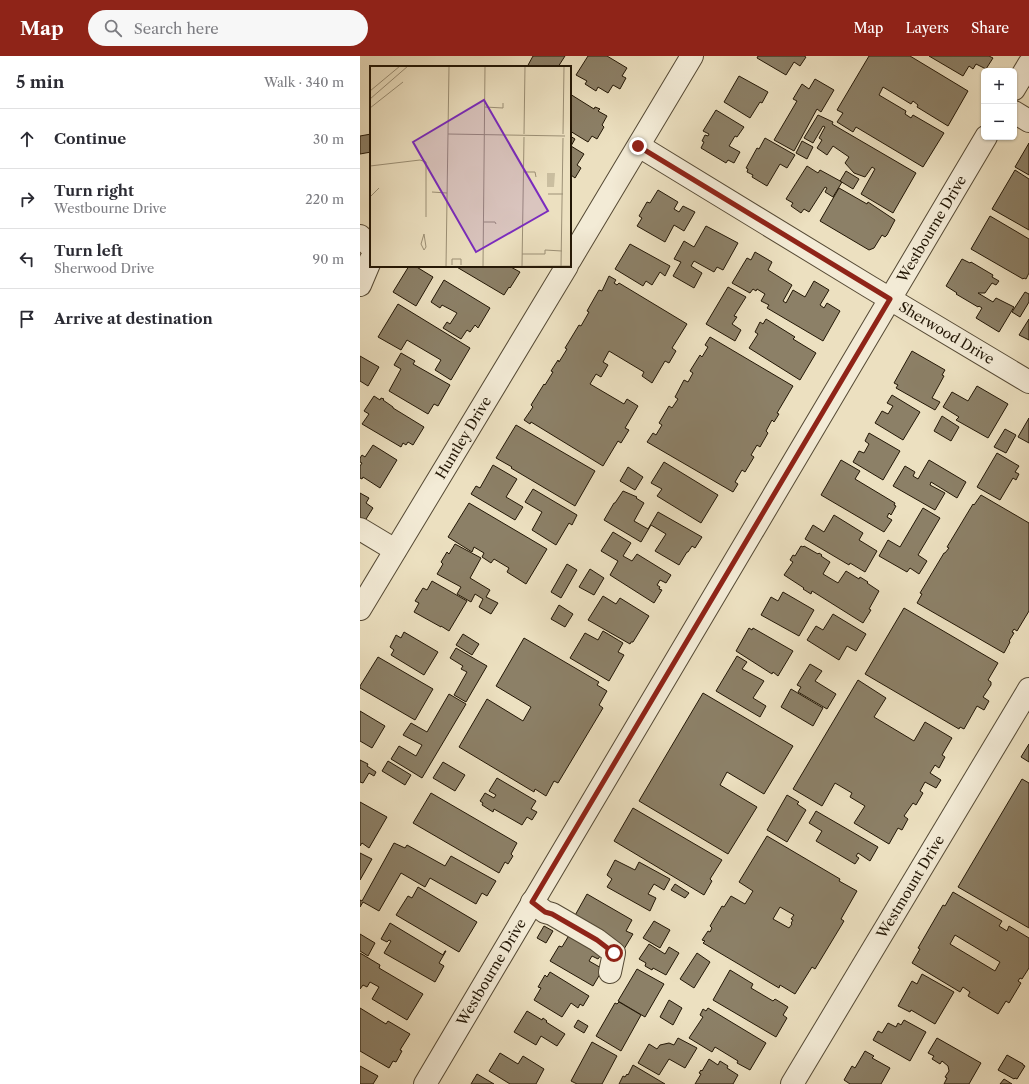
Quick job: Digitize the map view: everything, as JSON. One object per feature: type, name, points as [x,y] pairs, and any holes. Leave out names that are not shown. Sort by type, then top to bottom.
[{"type":"street","points":[[571,258],[692,56]]},
{"type":"street","points":[[1017,84],[1029,64]]},
{"type":"street","points":[[1017,114],[1029,121]]},
{"type":"street","name":"Westbourne Drive","points":[[425,1084],[984,140]]},
{"type":"street","name":"Sherwood Drive","points":[[638,146],[1029,382]]},
{"type":"street","points":[[360,236],[370,246]]},
{"type":"street","points":[[360,285],[370,261]]},
{"type":"street","name":"Huntley Drive","points":[[360,608],[565,267]]},
{"type":"street","points":[[360,529],[395,550]]},
{"type":"street","name":"Westmount Drive","points":[[792,1084],[1021,720],[1029,689]]},
{"type":"street","points":[[532,902],[545,912],[552,914],[597,940],[614,953],[610,972]]},
{"type":"building","points":[[533,56],[565,56],[559,66],[528,66]]},
{"type":"building","points":[[588,56],[607,56],[627,68],[622,76],[626,78],[620,89],[613,85],[608,93],[598,87],[596,91],[585,84],[587,81],[576,75]]},
{"type":"building","points":[[758,56],[806,57],[800,66],[794,62],[786,75],[757,58]]},
{"type":"building","points":[[869,56],[910,56],[968,91],[948,126],[917,107],[918,105],[913,101],[911,104],[883,87],[879,95],[906,111],[905,114],[911,118],[913,115],[944,133],[923,167],[856,127],[853,132],[837,122],[843,113],[837,110]]},
{"type":"building","points":[[929,56],[989,56],[993,58],[987,68],[976,64],[973,69],[969,66],[963,76]]},
{"type":"building","points":[[739,76],[768,92],[762,103],[760,102],[750,118],[724,102]]},
{"type":"building","points":[[815,79],[834,90],[821,112],[817,109],[794,151],[774,140],[797,101],[793,99],[802,84],[809,89]]},
{"type":"building","points":[[571,95],[594,109],[595,107],[600,109],[598,111],[607,116],[602,125],[604,127],[597,139],[592,136],[588,142],[571,132]]},
{"type":"building","points":[[716,110],[744,127],[737,137],[735,136],[729,146],[740,152],[734,163],[728,160],[726,163],[701,148],[705,135],[708,136],[709,134],[703,131]]},
{"type":"building","points":[[818,115],[833,122],[832,124],[916,173],[893,213],[861,194],[875,169],[872,167],[865,177],[854,173],[845,163],[849,157],[833,146],[827,155],[817,148],[822,140],[819,138],[825,127],[823,126],[813,143],[804,138]]},
{"type":"building","points":[[370,134],[370,152],[360,154],[360,136]]},
{"type":"building","points":[[571,137],[575,139],[571,146]]},
{"type":"building","points":[[765,138],[795,155],[787,168],[780,164],[767,186],[752,177],[753,175],[747,172],[748,169],[746,168],[757,148],[759,149]]},
{"type":"building","points":[[802,141],[813,147],[807,159],[796,153]]},
{"type":"building","points":[[1029,143],[1029,175],[1015,167]]},
{"type":"building","points":[[571,146],[584,154],[577,165],[581,168],[575,178],[571,175]]},
{"type":"building","points":[[807,166],[818,173],[820,170],[842,182],[833,197],[825,192],[827,188],[825,187],[809,212],[804,209],[801,213],[791,206],[793,203],[786,199]]},
{"type":"building","points":[[1015,170],[1029,179],[1029,230],[992,209]]},
{"type":"building","points":[[846,171],[859,179],[853,189],[840,181]]},
{"type":"building","points":[[839,188],[867,204],[868,202],[895,220],[887,235],[885,237],[882,235],[874,248],[869,250],[820,221]]},
{"type":"building","points":[[658,190],[678,202],[674,209],[679,212],[683,206],[695,212],[684,231],[674,225],[665,242],[637,226],[642,218],[639,216],[647,202],[650,203]]},
{"type":"building","points":[[990,216],[1029,239],[1029,273],[1026,279],[1023,279],[971,249]]},
{"type":"building","points":[[706,226],[738,243],[723,270],[717,267],[714,272],[694,261],[691,266],[702,273],[694,288],[673,276],[681,262],[674,259],[684,241],[694,247]]},
{"type":"building","points":[[630,244],[670,266],[665,276],[660,272],[652,285],[646,281],[643,286],[615,269]]},
{"type":"building","points":[[755,252],[772,262],[768,270],[792,285],[783,301],[786,303],[793,290],[805,297],[814,281],[829,290],[820,305],[824,308],[827,303],[840,311],[823,341],[767,308],[769,305],[761,301],[765,294],[757,289],[756,291],[753,289],[750,293],[732,283],[747,258],[751,260]]},
{"type":"building","points":[[962,259],[970,263],[971,262],[993,275],[992,277],[999,281],[996,285],[992,283],[985,293],[978,293],[993,302],[996,298],[1014,307],[999,332],[976,318],[982,308],[956,294],[957,293],[946,286]]},
{"type":"building","points":[[408,267],[417,267],[433,277],[416,306],[393,292]]},
{"type":"building","points":[[457,267],[511,267],[520,272],[504,295]]},
{"type":"building","points":[[609,276],[616,280],[614,283],[617,285],[619,283],[687,324],[672,348],[676,351],[669,363],[665,361],[652,383],[642,376],[644,372],[609,351],[603,362],[608,365],[601,377],[596,374],[590,384],[624,404],[627,399],[638,406],[625,428],[629,430],[621,443],[618,441],[603,466],[531,422],[530,424],[524,420],[533,407],[531,405],[553,372],[551,371],[567,349],[565,348],[579,325],[581,326],[589,312],[587,311],[599,290],[602,291]]},
{"type":"building","points":[[444,280],[490,308],[478,328],[475,325],[470,332],[467,330],[461,339],[443,328],[447,322],[450,324],[457,313],[442,305],[440,308],[431,302]]},
{"type":"building","points":[[728,287],[746,297],[734,316],[737,317],[732,324],[741,330],[735,341],[706,324]]},
{"type":"building","points":[[1025,292],[1029,294],[1029,302],[1020,317],[1012,312]]},
{"type":"building","points":[[398,304],[470,348],[451,380],[435,370],[441,360],[407,340],[401,350],[378,337]]},
{"type":"building","points":[[766,319],[795,337],[793,339],[816,353],[800,380],[749,348],[758,334],[755,332],[760,322],[763,324]]},
{"type":"building","points":[[1029,319],[1029,340],[1019,335]]},
{"type":"building","points":[[710,337],[793,386],[777,413],[779,414],[774,422],[772,420],[766,431],[768,433],[760,447],[757,445],[751,455],[754,457],[745,472],[742,470],[735,482],[738,484],[733,492],[647,442],[653,433],[656,435],[662,425],[659,423],[669,406],[672,408],[678,399],[675,397],[684,380],[688,382],[693,373],[690,371],[700,355],[702,357],[708,347],[705,345]]},
{"type":"building","points":[[912,351],[945,370],[942,375],[944,376],[932,398],[940,402],[935,410],[896,388],[898,385],[894,383]]},
{"type":"building","points":[[401,353],[415,361],[413,364],[450,385],[438,406],[434,404],[428,414],[389,391],[401,369],[394,365]]},
{"type":"building","points":[[360,356],[379,367],[368,386],[360,381]]},
{"type":"building","points":[[977,386],[1008,404],[988,438],[956,420],[959,417],[943,407],[952,392],[968,401]]},
{"type":"building","points":[[892,395],[920,412],[903,440],[875,423],[882,411],[888,414],[893,406],[887,403]]},
{"type":"building","points":[[374,396],[380,400],[381,398],[384,399],[383,400],[393,408],[424,427],[413,445],[408,442],[406,445],[403,443],[401,447],[362,424],[369,414],[364,411]]},
{"type":"building","points":[[942,416],[959,427],[951,441],[934,431]]},
{"type":"building","points":[[1029,418],[1029,443],[1018,437]]},
{"type":"building","points":[[516,425],[595,471],[575,506],[496,458]]},
{"type":"building","points":[[1005,429],[1016,435],[1006,453],[994,447]]},
{"type":"building","points":[[869,433],[900,451],[883,480],[853,462],[859,451],[864,453],[869,444],[865,441]]},
{"type":"building","points":[[373,445],[397,460],[380,488],[363,477],[362,479],[360,478],[360,466],[362,463],[360,462],[360,458],[362,455],[365,457]]},
{"type":"building","points":[[997,453],[1019,466],[1015,472],[1019,474],[1016,480],[1013,478],[1000,500],[977,487]]},
{"type":"building","points":[[841,460],[860,471],[855,479],[895,503],[894,505],[896,506],[891,515],[889,513],[887,517],[892,520],[884,532],[821,495]]},
{"type":"building","points":[[929,460],[966,482],[957,498],[931,482],[930,485],[945,493],[935,510],[893,486],[905,466],[915,472],[913,476],[918,479]]},
{"type":"building","points":[[664,462],[718,495],[701,523],[657,496],[662,489],[651,483]]},
{"type":"building","points":[[493,465],[517,479],[506,497],[523,507],[515,520],[471,494],[476,486],[480,488]]},
{"type":"building","points":[[628,467],[643,477],[635,490],[620,481]]},
{"type":"building","points":[[533,489],[577,515],[572,525],[569,523],[556,545],[532,530],[542,512],[525,502]]},
{"type":"building","points":[[623,491],[637,497],[636,498],[644,503],[634,521],[648,529],[658,512],[702,537],[695,548],[692,546],[687,552],[679,565],[655,551],[666,534],[651,525],[641,542],[604,520]]},
{"type":"building","points":[[360,493],[369,498],[366,503],[373,508],[361,527],[360,526]]},
{"type":"building","points":[[981,495],[1029,523],[1029,611],[1017,631],[1014,629],[1012,632],[1014,633],[1004,653],[917,603],[922,594],[920,593],[944,553],[949,548],[947,547],[973,504],[974,505]]},
{"type":"building","points":[[469,503],[547,549],[526,584],[507,572],[509,568],[494,559],[491,563],[482,557],[484,553],[474,547],[472,552],[448,537]]},
{"type":"building","points":[[923,508],[940,518],[918,555],[927,561],[919,574],[910,568],[907,572],[879,556],[888,540],[900,547]]},
{"type":"building","points":[[834,515],[863,533],[859,540],[877,551],[865,572],[850,563],[849,565],[805,539],[813,525],[824,532]]},
{"type":"building","points":[[613,532],[631,543],[623,556],[632,561],[637,554],[671,575],[666,583],[660,580],[657,585],[660,587],[659,589],[662,590],[654,603],[610,575],[618,561],[601,551]]},
{"type":"building","points":[[455,544],[481,558],[470,578],[490,590],[486,597],[498,603],[491,614],[479,607],[483,599],[475,594],[471,602],[457,594],[461,587],[437,574],[443,564],[441,562],[447,552],[449,554]]},
{"type":"building","points":[[801,546],[804,546],[818,554],[819,553],[830,562],[823,574],[838,583],[846,571],[859,579],[860,577],[879,591],[869,609],[871,610],[863,623],[812,591],[811,594],[784,575],[793,562],[790,560],[793,555],[795,556]]},
{"type":"building","points":[[567,564],[577,570],[561,598],[551,592]]},
{"type":"building","points":[[590,569],[604,578],[594,595],[579,587]]},
{"type":"building","points":[[432,581],[467,601],[449,631],[414,612],[419,603],[415,601],[423,588],[427,590]]},
{"type":"building","points":[[783,592],[814,610],[799,636],[761,615],[771,597],[778,601]]},
{"type":"building","points":[[603,596],[616,604],[620,598],[649,616],[633,642],[630,644],[588,620]]},
{"type":"building","points":[[559,605],[573,614],[565,627],[551,619]]},
{"type":"building","points":[[904,608],[998,663],[988,680],[991,682],[991,685],[983,697],[989,701],[984,710],[977,706],[964,729],[960,727],[959,729],[865,674]]},
{"type":"building","points":[[833,614],[866,634],[856,651],[847,646],[839,660],[807,640],[816,626],[823,630]]},
{"type":"building","points":[[749,628],[752,630],[753,628],[793,651],[778,676],[773,672],[772,674],[736,651]]},
{"type":"building","points":[[603,631],[623,643],[618,652],[624,655],[609,681],[570,658],[585,633],[598,640]]},
{"type":"building","points":[[404,632],[438,652],[424,675],[391,655],[394,650],[390,647],[396,635],[401,638]]},
{"type":"building","points":[[463,634],[479,644],[472,655],[456,645]]},
{"type":"building","points":[[524,638],[599,682],[597,685],[607,691],[599,705],[603,708],[558,783],[554,781],[546,796],[535,789],[534,792],[459,747],[487,699],[523,721],[531,707],[496,686]]},
{"type":"building","points":[[456,648],[487,666],[466,702],[454,695],[467,672],[461,669],[463,666],[450,658]]},
{"type":"building","points":[[737,656],[747,662],[742,669],[764,681],[753,698],[766,706],[760,717],[716,691]]},
{"type":"building","points":[[378,657],[433,689],[415,720],[360,688]]},
{"type":"building","points":[[810,664],[822,671],[815,681],[836,694],[827,709],[798,692],[801,687],[797,685]]},
{"type":"building","points":[[858,680],[886,698],[874,717],[914,741],[925,722],[952,738],[942,755],[945,757],[939,768],[935,765],[930,773],[941,780],[936,788],[925,782],[920,791],[923,793],[916,805],[913,803],[904,816],[908,819],[902,830],[898,828],[889,844],[854,823],[865,806],[850,797],[852,793],[835,783],[822,806],[793,789]]},
{"type":"building","points":[[791,689],[823,708],[813,726],[781,707]]},
{"type":"building","points":[[703,693],[793,746],[764,794],[727,772],[720,785],[757,807],[728,854],[639,801]]},
{"type":"building","points":[[449,694],[466,704],[422,778],[391,759],[399,746],[416,756],[422,745],[403,735],[411,723],[427,732]]},
{"type":"building","points":[[360,711],[385,726],[372,748],[360,741]]},
{"type":"building","points":[[1029,744],[1029,762],[1021,757]]},
{"type":"building","points":[[360,760],[368,764],[367,766],[376,772],[374,776],[369,773],[363,783],[360,782]]},
{"type":"building","points":[[388,761],[411,775],[405,785],[382,771]]},
{"type":"building","points":[[443,762],[465,775],[455,791],[433,778]]},
{"type":"building","points":[[497,778],[536,801],[531,809],[537,812],[532,820],[527,817],[522,825],[494,809],[493,812],[482,805],[483,803],[480,801],[485,793],[494,798],[496,795],[489,791]]},
{"type":"building","points":[[1022,779],[1029,783],[1029,928],[958,887]]},
{"type":"building","points":[[431,793],[517,843],[511,854],[513,856],[508,864],[505,862],[499,873],[413,823]]},
{"type":"building","points":[[787,795],[799,802],[797,804],[806,810],[787,842],[767,830]]},
{"type":"building","points":[[360,802],[387,817],[369,848],[362,843],[360,846]]},
{"type":"building","points":[[633,808],[722,860],[710,879],[712,881],[704,895],[614,841]]},
{"type":"building","points":[[816,811],[878,847],[870,861],[858,853],[856,856],[859,858],[855,864],[816,841],[822,831],[809,823]]},
{"type":"building","points":[[767,836],[840,879],[839,881],[857,891],[841,919],[844,921],[815,969],[812,967],[795,994],[780,985],[779,988],[703,943],[705,941],[702,940],[712,928],[710,926],[722,906],[724,907],[731,896],[745,904],[753,891],[739,882]],"holes":[[[780,907],[794,915],[791,919],[793,920],[789,928],[773,919]]]},
{"type":"building","points":[[394,843],[405,848],[407,845],[445,866],[451,856],[496,881],[487,896],[482,893],[476,904],[430,878],[425,887],[401,873],[379,911],[363,902],[360,907],[360,900],[362,901]]},
{"type":"building","points":[[360,853],[372,859],[360,880]]},
{"type":"building","points":[[615,860],[635,870],[639,862],[670,879],[664,890],[654,884],[648,894],[656,898],[650,911],[607,887],[612,879],[607,875]]},
{"type":"building","points":[[675,884],[689,893],[685,898],[671,890]]},
{"type":"building","points":[[418,887],[477,922],[459,952],[396,915],[408,896],[412,898]]},
{"type":"building","points":[[953,892],[1002,921],[999,926],[1007,931],[1009,926],[1029,938],[1029,968],[1022,979],[1020,978],[1018,981],[1021,983],[1009,1003],[1006,1001],[998,1014],[968,996],[970,992],[963,987],[960,992],[912,963],[920,949],[918,948],[943,905],[945,906]],"holes":[[[955,935],[1000,962],[995,971],[950,944]]]},
{"type":"building","points":[[587,894],[632,920],[626,931],[633,934],[624,949],[573,919]]},
{"type":"building","points":[[654,921],[670,930],[660,948],[643,938]]},
{"type":"building","points":[[390,923],[443,955],[446,951],[439,963],[444,966],[435,982],[384,953],[391,941],[389,940],[387,942],[381,939]]},
{"type":"building","points":[[544,926],[553,931],[546,943],[537,938]]},
{"type":"building","points":[[571,932],[604,951],[598,959],[592,956],[589,961],[603,969],[593,986],[550,961],[559,946],[562,947]]},
{"type":"building","points":[[360,934],[375,943],[368,956],[360,951]]},
{"type":"building","points":[[649,944],[665,954],[669,947],[679,953],[666,975],[653,968],[652,970],[645,966],[646,963],[639,959]]},
{"type":"building","points":[[360,953],[380,965],[379,968],[423,994],[407,1020],[372,999],[379,987],[370,982],[367,987],[363,985],[360,989]]},
{"type":"building","points":[[697,953],[710,962],[694,988],[680,979]]},
{"type":"building","points":[[637,969],[664,984],[645,1017],[618,1001]]},
{"type":"building","points":[[730,970],[753,984],[751,988],[773,1001],[775,999],[788,1007],[783,1015],[787,1018],[776,1037],[713,1000]]},
{"type":"building","points":[[550,972],[589,996],[583,1006],[580,1004],[578,1008],[571,1003],[562,1017],[534,1000],[541,988],[538,987],[545,975],[547,977]]},
{"type":"building","points":[[922,974],[954,992],[935,1024],[911,1010],[910,1012],[898,1006],[912,981],[917,984]]},
{"type":"building","points":[[669,1000],[682,1008],[673,1025],[660,1017]]},
{"type":"building","points":[[619,1002],[641,1015],[621,1051],[596,1036],[615,1003],[617,1004]]},
{"type":"building","points":[[360,1008],[386,1024],[388,1021],[410,1034],[400,1050],[402,1051],[396,1062],[393,1061],[389,1068],[360,1051]]},
{"type":"building","points":[[708,1008],[766,1043],[750,1070],[737,1063],[738,1061],[715,1047],[712,1052],[689,1038],[703,1017],[700,1015],[703,1009],[706,1011]]},
{"type":"building","points":[[527,1011],[542,1020],[543,1018],[547,1021],[546,1022],[565,1034],[557,1046],[541,1036],[536,1045],[514,1032]]},
{"type":"building","points":[[578,1020],[588,1026],[584,1033],[574,1027]]},
{"type":"building","points":[[904,1020],[926,1032],[910,1061],[873,1040],[878,1031],[882,1033],[888,1023],[896,1027],[898,1023],[901,1025]]},
{"type":"building","points":[[678,1038],[697,1048],[685,1068],[669,1059],[659,1075],[638,1063],[649,1044],[657,1049],[660,1045],[669,1043],[674,1045]]},
{"type":"building","points":[[937,1038],[981,1063],[969,1084],[944,1084],[947,1078],[945,1077],[949,1071],[948,1066],[942,1061],[940,1064],[932,1059],[934,1056],[928,1053]]},
{"type":"building","points":[[592,1042],[617,1056],[602,1084],[577,1084],[571,1081]]},
{"type":"building","points":[[865,1051],[874,1056],[872,1058],[890,1068],[881,1084],[850,1084],[844,1080],[852,1066],[855,1068]]},
{"type":"building","points":[[500,1053],[518,1064],[523,1056],[544,1069],[536,1084],[510,1084],[489,1071]]},
{"type":"building","points":[[1007,1055],[1025,1066],[1017,1079],[1014,1079],[998,1070]]},
{"type":"building","points":[[709,1059],[718,1065],[720,1061],[728,1066],[727,1068],[738,1075],[733,1084],[695,1084],[701,1074],[699,1073],[701,1070],[702,1071]]},
{"type":"building","points":[[633,1065],[665,1084],[619,1084],[623,1076],[625,1077],[627,1074],[628,1075]]},
{"type":"building","points":[[360,1066],[378,1076],[373,1084],[360,1084]]},
{"type":"building","points":[[477,1074],[494,1084],[471,1084]]},
{"type":"building","points":[[1004,1079],[1012,1084],[1000,1084]]},
{"type":"route","points":[[614,953],[597,940],[552,914],[545,912],[532,902],[890,299],[638,146]]}]
